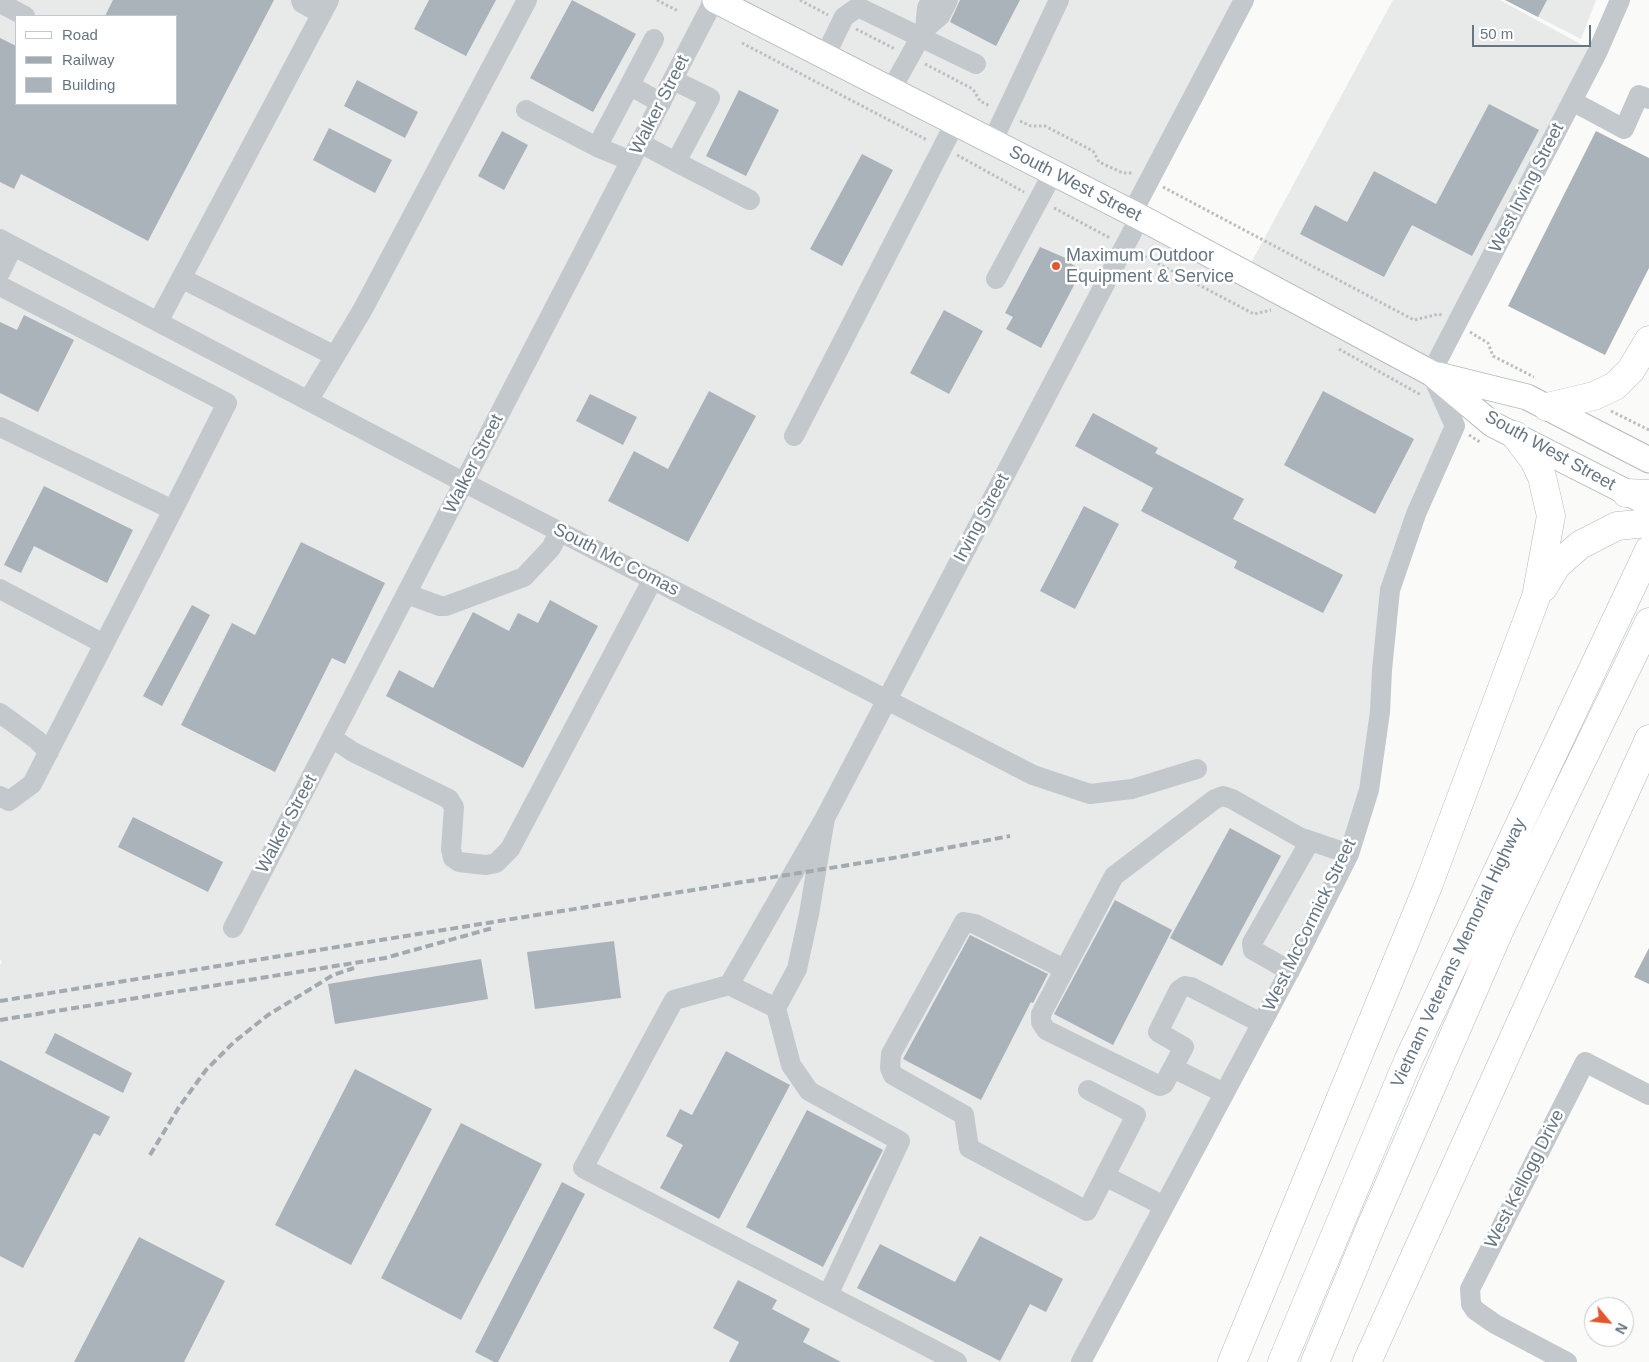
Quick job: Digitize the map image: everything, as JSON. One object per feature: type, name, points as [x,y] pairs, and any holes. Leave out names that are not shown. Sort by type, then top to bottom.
[{"type":"highway","points":[[1547,407],[1600,393],[1614,386],[1631,370],[1649,340]]},
{"type":"highway","points":[[1232,1362],[1428,886],[1536,597],[1551,516],[1542,477],[1534,460],[1515,436]]},
{"type":"highway","points":[[1536,597],[1557,565],[1580,545],[1617,526],[1649,513]]},
{"type":"highway","points":[[1617,526],[1649,523]]},
{"type":"highway","name":"Vietnam Veterans Memorial Highway","points":[[1282,1362],[1408,1061],[1649,550]]},
{"type":"highway","name":"Vietnam Veterans Memorial Highway","points":[[1315,1362],[1375,1217],[1500,928],[1649,622]]},
{"type":"highway","points":[[1367,1362],[1641,776],[1649,739]]},
{"type":"main road","name":"South West Street","points":[[715,0],[1136,216],[1431,373],[1492,424],[1641,497]]},
{"type":"main road","name":"South West Street","points":[[1431,373],[1527,397],[1649,460]]},
{"type":"street","points":[[158,322],[326,7],[302,3],[301,0]]},
{"type":"street","points":[[308,401],[363,309],[527,0]]},
{"type":"street","name":"Walker Street","points":[[233,928],[715,0]]},
{"type":"street","points":[[891,90],[922,32],[927,8],[932,0]]},
{"type":"street","points":[[922,32],[940,16],[948,0]]},
{"type":"street","points":[[992,142],[1059,0]]},
{"type":"street","name":"Irving Street","points":[[729,985],[824,818],[1125,246],[1149,180],[1244,0]]},
{"type":"street","name":"West Irving Street","points":[[1431,373],[1597,53],[1620,0]]},
{"type":"street","points":[[0,3],[23,15]]},
{"type":"street","points":[[825,56],[844,17],[858,7],[922,32],[976,64]]},
{"type":"street","points":[[597,147],[631,86],[654,39]]},
{"type":"street","points":[[673,80],[710,98],[676,162]]},
{"type":"street","points":[[631,86],[661,103]]},
{"type":"street","points":[[1572,101],[1624,130],[1639,95],[1649,99]]},
{"type":"street","points":[[526,110],[597,147],[631,161]]},
{"type":"street","points":[[794,436],[955,123]]},
{"type":"street","points":[[640,143],[750,200]]},
{"type":"street","points":[[996,279],[1053,173]]},
{"type":"street","points":[[0,273],[6,243]]},
{"type":"street","name":"South Mc Comas","points":[[6,243],[465,483],[1033,775],[1090,794],[1132,789],[1197,768]]},
{"type":"street","points":[[181,278],[335,356]]},
{"type":"street","points":[[0,286],[228,403],[32,784],[9,801],[0,796]]},
{"type":"street","points":[[1431,373],[1455,426]]},
{"type":"street","name":"West McCormick Street","points":[[1081,1362],[1290,970],[1349,854],[1369,790],[1380,712],[1390,590],[1416,514],[1455,426]]},
{"type":"street","points":[[0,427],[173,510]]},
{"type":"street","points":[[407,594],[434,604],[446,606],[524,577],[551,548],[560,531]]},
{"type":"street","points":[[332,738],[354,752],[449,799],[454,807],[451,849],[453,858],[459,862],[486,865],[496,863],[510,849],[653,579]]},
{"type":"street","points":[[0,589],[29,602],[104,644]]},
{"type":"street","points":[[0,713],[37,740],[49,752]]},
{"type":"street","points":[[1261,1023],[1191,986],[1185,986],[1179,990],[1158,1032],[1184,1047],[1164,1084],[1160,1086],[1046,1030],[1041,1022],[1041,1014],[1114,876],[1215,798],[1223,796],[1232,799],[1299,837],[1349,854]]},
{"type":"street","points":[[824,818],[797,970],[776,1008],[792,1064],[809,1090],[900,1141],[828,1295]]},
{"type":"street","points":[[1290,970],[1253,950],[1252,943],[1310,841]]},
{"type":"street","points":[[1064,969],[976,924],[964,922],[891,1054],[890,1068],[893,1075],[964,1115],[968,1148],[1087,1211],[1136,1115],[1088,1090]]},
{"type":"street","points":[[776,1008],[729,985],[674,1000],[583,1168],[957,1362]]},
{"type":"street","name":"West Kellogg Drive","points":[[1568,1362],[1475,1310],[1470,1297],[1473,1280],[1585,1062],[1649,1095]]},
{"type":"street","points":[[1173,1068],[1224,1093]]},
{"type":"street","points":[[1105,1176],[1164,1206]]},
{"type":"path","points":[[657,0],[678,11]]},
{"type":"path","points":[[800,0],[973,90],[980,101],[1031,126],[1045,126],[1053,130],[1093,151],[1099,162],[1122,173],[1138,174],[1414,320],[1439,314],[1488,342],[1493,356],[1536,378]]},
{"type":"path","points":[[742,43],[1254,314],[1270,310],[1279,314]]},
{"type":"path","points":[[1337,348],[1421,395],[1425,400]]},
{"type":"path","points":[[1600,393],[1606,408],[1649,430]]},
{"type":"path","points":[[1455,426],[1482,443],[1489,443]]},
{"type":"shaded area","points":[[0,0],[1248,0],[1140,217],[1245,274],[1393,0],[1500,0],[1597,53],[1431,373],[1453,418],[1390,590],[1349,854],[1082,1362],[0,1362],[0,965],[2,961],[0,960]]},
{"type":"shaded area","points":[[1505,0],[1596,0],[1581,39]]},
{"type":"building","points":[[113,0],[274,0],[148,241],[21,174],[14,189],[0,182],[0,38],[15,46],[15,105],[178,105],[178,15],[106,15]]},
{"type":"building","points":[[429,0],[496,0],[466,56],[414,29]]},
{"type":"building","points":[[572,0],[636,34],[593,112],[530,78]]},
{"type":"building","points":[[960,0],[1020,0],[996,46],[950,22]]},
{"type":"building","points":[[1505,0],[1547,0],[1538,17]]},
{"type":"building","points":[[357,80],[418,112],[405,138],[344,106]]},
{"type":"building","points":[[739,90],[779,110],[746,176],[706,156]]},
{"type":"building","points":[[1489,104],[1539,130],[1472,256],[1412,225],[1384,277],[1300,234],[1315,205],[1347,222],[1374,171],[1436,204]]},
{"type":"building","points":[[329,128],[392,160],[375,193],[313,160]]},
{"type":"building","points":[[502,131],[528,145],[504,190],[478,176]]},
{"type":"building","points":[[1596,131],[1649,158],[1649,268],[1605,355],[1508,306]]},
{"type":"building","points":[[862,154],[893,170],[842,266],[810,249]]},
{"type":"building","points":[[1040,247],[1070,260],[1068,262],[1082,270],[1041,348],[1006,329],[1013,317],[1005,313]]},
{"type":"building","points":[[944,310],[983,331],[949,394],[910,373]]},
{"type":"building","points":[[24,315],[74,340],[38,412],[0,393],[0,322],[17,330]]},
{"type":"building","points":[[709,391],[756,416],[688,542],[608,501],[634,451],[668,469]]},
{"type":"building","points":[[1323,391],[1414,439],[1375,514],[1284,465]]},
{"type":"building","points":[[590,394],[637,417],[623,445],[576,421]]},
{"type":"building","points":[[1093,413],[1158,448],[1155,453],[1244,499],[1233,519],[1343,575],[1323,613],[1234,568],[1237,561],[1141,511],[1153,488],[1075,446]]},
{"type":"building","points":[[44,486],[133,530],[107,583],[34,546],[21,573],[4,565]]},
{"type":"building","points":[[1084,506],[1119,524],[1075,609],[1040,591]]},
{"type":"building","points":[[301,542],[385,583],[345,664],[332,658],[275,772],[181,725],[232,623],[255,635]]},
{"type":"building","points":[[550,600],[598,626],[523,768],[386,696],[399,670],[433,688],[473,612],[509,631],[518,613],[538,623]]},
{"type":"building","points":[[192,605],[210,615],[162,706],[143,696]]},
{"type":"building","points":[[133,817],[223,862],[208,892],[118,847]]},
{"type":"building","points":[[1230,828],[1281,856],[1222,966],[1170,938]]},
{"type":"building","points":[[1115,900],[1172,930],[1113,1045],[1054,1014]]},
{"type":"building","points":[[970,935],[1048,974],[1033,1003],[1031,1002],[981,1100],[903,1059]]},
{"type":"building","points":[[614,941],[621,998],[535,1009],[527,952]]},
{"type":"building","points":[[1649,948],[1649,984],[1634,977]]},
{"type":"building","points":[[481,959],[488,999],[335,1024],[328,984]]},
{"type":"building","points":[[55,1033],[132,1073],[123,1093],[45,1053]]},
{"type":"building","points":[[726,1051],[790,1085],[719,1219],[660,1188],[683,1145],[666,1136],[680,1109],[692,1115]]},
{"type":"building","points":[[0,1060],[110,1117],[100,1136],[94,1133],[23,1268],[0,1256]]},
{"type":"building","points":[[355,1069],[432,1109],[351,1265],[275,1225]]},
{"type":"building","points":[[807,1110],[883,1150],[823,1267],[746,1227]]},
{"type":"building","points":[[461,1123],[542,1164],[461,1320],[381,1278]]},
{"type":"building","points":[[562,1182],[585,1194],[498,1362],[494,1362],[475,1352]]},
{"type":"building","points":[[980,1236],[1063,1279],[1046,1312],[1030,1304],[1000,1361],[857,1288],[880,1244],[955,1282]]},
{"type":"building","points":[[139,1237],[225,1281],[184,1362],[74,1362]]},
{"type":"building","points":[[738,1280],[777,1300],[772,1309],[810,1329],[803,1342],[841,1362],[729,1362],[739,1342],[713,1328]]},
{"type":"railway","points":[[0,1001],[899,857],[1010,836]]},
{"type":"railway","points":[[0,1020],[385,958],[493,928]]},
{"type":"railway","points":[[150,1155],[179,1107],[206,1070],[234,1042],[268,1015],[333,975],[354,968]]},
{"type":"place","name":"Maximum Outdoor Equipment & Service","points":[[1056,266]]}]
